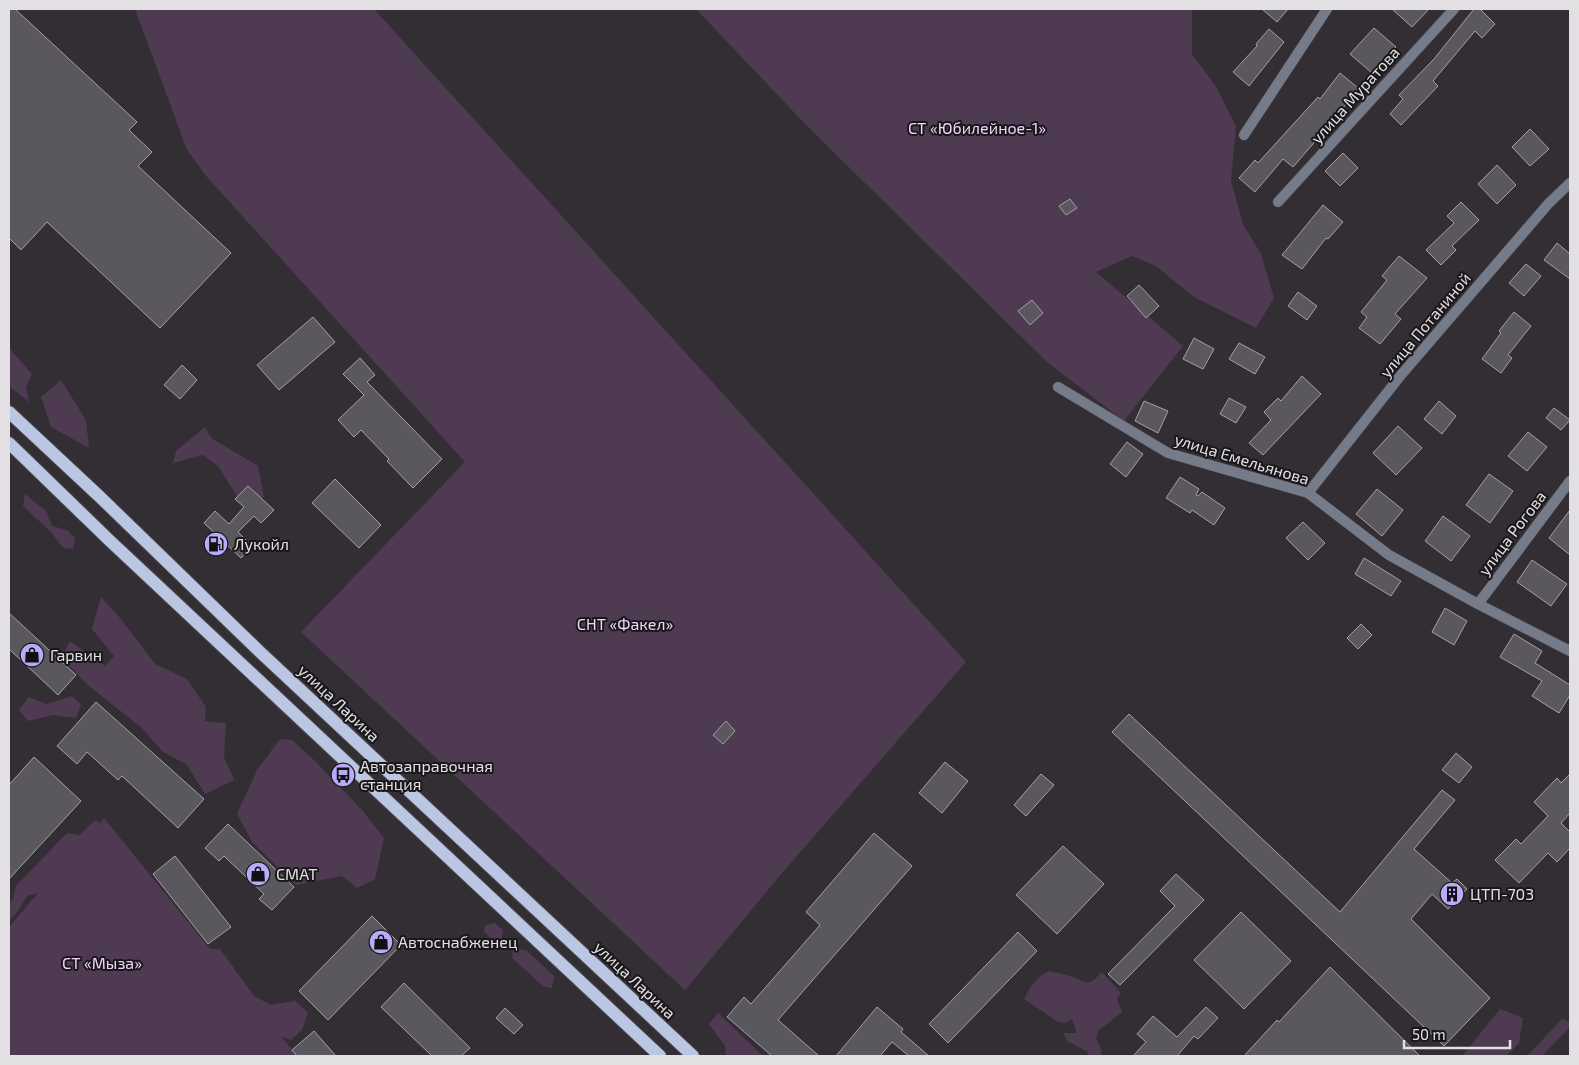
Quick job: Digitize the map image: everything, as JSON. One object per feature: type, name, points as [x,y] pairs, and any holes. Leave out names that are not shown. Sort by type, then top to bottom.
[{"type":"main road","name":"улица Ларина","points":[[9,412],[260,652],[693,1056]]},
{"type":"main road","points":[[9,444],[660,1056]]},
{"type":"street","points":[[1244,135],[1327,9]]},
{"type":"street","name":"улица Муратова","points":[[1278,202],[1454,9]]},
{"type":"street","name":"улица Потаниной","points":[[1308,493],[1401,375],[1549,203],[1570,183]]},
{"type":"street","name":"улица Емельянова","points":[[1058,387],[1168,453],[1308,493],[1389,555],[1478,604],[1570,651]]},
{"type":"street","name":"улица Рогова","points":[[1478,604],[1570,481]]},
{"type":"green space","name":"СНТ «Факел»","points":[[135,9],[374,9],[966,662],[782,873],[685,990],[301,632],[465,462],[207,177],[187,150]]},
{"type":"green space","name":"СТ «Юбилейное-1»","points":[[696,9],[1192,9],[1192,54],[1217,88],[1236,127],[1231,181],[1243,224],[1261,254],[1274,298],[1256,328],[1194,297],[1156,266],[1132,256],[1096,272],[1183,346],[1124,421],[1047,362],[808,127]]},
{"type":"green space","points":[[9,348],[32,374],[26,388],[29,402],[9,386]]},
{"type":"green space","points":[[61,380],[86,420],[89,448],[51,427],[41,397]]},
{"type":"green space","points":[[205,427],[211,438],[258,466],[264,497],[240,501],[218,466],[203,455],[173,463],[176,451]]},
{"type":"green space","points":[[25,494],[46,511],[52,526],[67,530],[75,538],[73,549],[63,548],[51,532],[23,506]]},
{"type":"green space","points":[[101,597],[121,619],[155,664],[187,679],[206,707],[205,721],[226,723],[224,757],[234,780],[205,794],[187,765],[162,751],[142,728],[89,686],[61,658],[70,641],[105,666],[114,656],[92,629]]},
{"type":"green space","points":[[72,696],[81,705],[76,718],[53,715],[28,721],[19,710],[29,697],[47,704]]},
{"type":"green space","points":[[280,739],[292,740],[316,762],[362,810],[384,838],[375,879],[357,888],[342,876],[296,885],[252,842],[237,814],[257,770]]},
{"type":"green space","name":"СТ «Мыза»","points":[[104,818],[210,949],[220,949],[254,996],[271,1005],[295,1001],[308,1013],[302,1030],[291,1040],[281,1036],[297,1056],[9,1056],[9,927],[38,893],[27,896],[9,921],[9,902],[13,900],[16,886],[67,833],[80,835],[95,820],[100,823]]},
{"type":"green space","points":[[495,923],[503,930],[502,939],[492,939],[484,932],[485,925]]},
{"type":"green space","points":[[513,949],[526,950],[554,976],[552,988],[543,986],[512,958]]},
{"type":"green space","points":[[1050,971],[1087,983],[1102,972],[1121,993],[1117,999],[1122,1012],[1098,1031],[1096,1038],[1102,1051],[1100,1056],[1087,1056],[1088,1052],[1067,1041],[1063,1033],[1077,1033],[1072,1019],[1065,1023],[1058,1022],[1024,999],[1037,979]]},
{"type":"green space","points":[[1500,1009],[1523,1018],[1519,1043],[1506,1056],[1462,1056]]},
{"type":"green space","points":[[718,1013],[763,1056],[726,1056],[725,1046],[709,1024]]},
{"type":"green space","points":[[1562,1019],[1570,1022],[1570,1027],[1542,1056],[1527,1056]]},
{"type":"building","points":[[9,9],[15,9],[137,122],[129,130],[152,152],[138,166],[231,253],[160,328],[47,222],[21,250],[9,238]]},
{"type":"building","points":[[1262,9],[1288,9],[1277,22]]},
{"type":"building","points":[[1392,9],[1429,9],[1412,27]]},
{"type":"building","points":[[1474,9],[1480,9],[1495,24],[1482,38],[1475,31],[1433,81],[1438,86],[1401,125],[1390,114],[1403,99],[1399,95],[1434,59]]},
{"type":"building","points":[[1374,28],[1396,47],[1372,73],[1350,54]]},
{"type":"building","points":[[1269,29],[1284,42],[1249,86],[1233,72],[1257,46],[1256,44]]},
{"type":"building","points":[[1340,73],[1358,88],[1338,115],[1293,167],[1283,159],[1255,192],[1239,178],[1255,160],[1258,163],[1318,97],[1320,99]]},
{"type":"building","points":[[1530,129],[1549,149],[1530,166],[1512,147]]},
{"type":"building","points":[[1343,153],[1358,168],[1340,186],[1325,171]]},
{"type":"building","points":[[1497,165],[1516,185],[1497,204],[1478,184]]},
{"type":"building","points":[[1070,199],[1077,208],[1066,215],[1059,206]]},
{"type":"building","points":[[1461,202],[1479,220],[1452,246],[1456,250],[1441,265],[1426,250],[1454,223],[1447,216]]},
{"type":"building","points":[[1323,205],[1343,222],[1328,239],[1326,238],[1302,269],[1282,255]]},
{"type":"building","points":[[1557,243],[1570,254],[1570,279],[1544,260]]},
{"type":"building","points":[[1399,256],[1427,278],[1395,314],[1401,319],[1380,344],[1359,328],[1367,317],[1361,312],[1387,280],[1382,276]]},
{"type":"building","points":[[1526,264],[1541,276],[1524,296],[1509,283]]},
{"type":"building","points":[[1139,285],[1159,306],[1146,318],[1127,296]]},
{"type":"building","points":[[1298,292],[1317,306],[1307,320],[1288,306]]},
{"type":"building","points":[[1032,300],[1043,313],[1030,325],[1018,311]]},
{"type":"building","points":[[1514,312],[1531,326],[1508,355],[1512,358],[1501,373],[1482,359],[1501,333],[1499,331]]},
{"type":"building","points":[[313,317],[335,342],[279,390],[257,365]]},
{"type":"building","points":[[1194,338],[1214,349],[1203,369],[1183,359]]},
{"type":"building","points":[[1239,343],[1265,357],[1255,374],[1229,359]]},
{"type":"building","points":[[360,358],[375,375],[367,382],[442,459],[413,488],[361,430],[354,437],[338,420],[364,395],[343,374]]},
{"type":"building","points":[[182,365],[197,380],[180,399],[164,385]]},
{"type":"building","points":[[1302,376],[1321,394],[1263,455],[1249,443],[1271,420],[1264,412],[1278,398],[1281,401]]},
{"type":"building","points":[[1229,398],[1246,407],[1236,423],[1220,414]]},
{"type":"building","points":[[1144,401],[1168,411],[1158,433],[1135,421]]},
{"type":"building","points":[[1439,401],[1456,416],[1442,434],[1424,419]]},
{"type":"building","points":[[1554,408],[1570,420],[1561,430],[1546,418]]},
{"type":"building","points":[[1398,426],[1422,448],[1396,475],[1373,453]]},
{"type":"building","points":[[1528,432],[1547,447],[1527,471],[1508,456]]},
{"type":"building","points":[[1127,442],[1143,454],[1126,477],[1110,464]]},
{"type":"building","points":[[1489,474],[1513,491],[1490,523],[1466,505]]},
{"type":"building","points":[[1180,477],[1199,489],[1196,495],[1198,496],[1202,492],[1225,508],[1214,525],[1192,510],[1190,513],[1166,498]]},
{"type":"building","points":[[335,479],[381,525],[359,548],[312,503]]},
{"type":"building","points":[[248,486],[274,510],[261,523],[254,516],[238,532],[252,546],[241,558],[204,523],[215,511],[229,524],[244,507],[235,499]]},
{"type":"building","points":[[1377,489],[1403,510],[1382,536],[1356,514]]},
{"type":"building","points":[[1570,510],[1570,555],[1549,538]]},
{"type":"building","points":[[1443,516],[1470,536],[1451,561],[1425,541]]},
{"type":"building","points":[[1303,522],[1325,543],[1308,560],[1286,538]]},
{"type":"building","points":[[1364,558],[1401,581],[1391,596],[1355,574]]},
{"type":"building","points":[[1532,560],[1567,584],[1551,606],[1517,582]]},
{"type":"building","points":[[1445,608],[1467,621],[1454,645],[1432,632]]},
{"type":"building","points":[[9,613],[76,675],[58,695],[9,649]]},
{"type":"building","points":[[1361,624],[1372,635],[1358,649],[1347,638]]},
{"type":"building","points":[[1514,634],[1542,651],[1535,663],[1570,685],[1570,695],[1559,713],[1532,696],[1542,681],[1500,657]]},
{"type":"building","points":[[96,702],[204,799],[178,828],[122,776],[118,780],[87,752],[77,764],[57,746]]},
{"type":"building","points":[[1129,714],[1340,912],[1442,790],[1455,800],[1414,849],[1452,883],[1457,879],[1467,889],[1448,909],[1432,894],[1411,919],[1490,998],[1444,1046],[1112,732]]},
{"type":"building","points":[[726,721],[735,731],[723,744],[713,735]]},
{"type":"building","points":[[1456,753],[1472,767],[1459,783],[1442,770]]},
{"type":"building","points":[[34,757],[81,801],[9,879],[9,785]]},
{"type":"building","points":[[945,762],[968,781],[942,813],[919,793]]},
{"type":"building","points":[[1041,774],[1054,785],[1026,816],[1014,805]]},
{"type":"building","points":[[1570,774],[1570,813],[1561,823],[1570,832],[1570,848],[1557,862],[1548,853],[1519,883],[1495,860],[1516,839],[1521,844],[1548,816],[1534,802],[1557,778],[1561,783]]},
{"type":"building","points":[[228,824],[294,887],[272,910],[259,899],[264,894],[224,856],[219,861],[205,848]]},
{"type":"building","points":[[874,833],[912,866],[778,1020],[819,1056],[772,1056],[727,1017],[744,997],[751,1004],[820,925],[806,912]]},
{"type":"building","points":[[1063,846],[1104,884],[1057,934],[1016,895]]},
{"type":"building","points":[[175,856],[231,927],[208,944],[153,874]]},
{"type":"building","points":[[1176,874],[1204,900],[1120,985],[1108,974],[1175,906],[1160,891]]},
{"type":"building","points":[[1241,912],[1291,961],[1244,1009],[1194,960]]},
{"type":"building","points":[[372,916],[401,945],[328,1020],[299,991]]},
{"type":"building","points":[[1018,932],[1037,951],[948,1043],[929,1024]]},
{"type":"building","points":[[1330,967],[1420,1056],[1244,1056],[1277,1020],[1279,1022]]},
{"type":"building","points":[[404,983],[470,1048],[461,1056],[432,1056],[381,1007]]},
{"type":"building","points":[[877,1007],[903,1029],[901,1032],[929,1056],[909,1056],[892,1042],[880,1056],[836,1056]]},
{"type":"building","points":[[1206,1007],[1218,1018],[1198,1039],[1194,1036],[1177,1056],[1133,1056],[1146,1042],[1137,1034],[1153,1016],[1177,1037]]},
{"type":"building","points":[[505,1008],[523,1025],[514,1034],[496,1018]]},
{"type":"building","points":[[314,1031],[336,1056],[297,1056],[292,1050]]},
{"type":"place","name":"Лукойл","points":[[216,544]]},
{"type":"place","name":"Гарвин","points":[[32,655]]},
{"type":"place","name":"Автозаправочная станция","points":[[343,775]]},
{"type":"place","name":"СМАТ","points":[[258,874]]},
{"type":"place","name":"ЦТП-703","points":[[1452,894]]},
{"type":"place","name":"Автоснабженец","points":[[381,942]]}]
